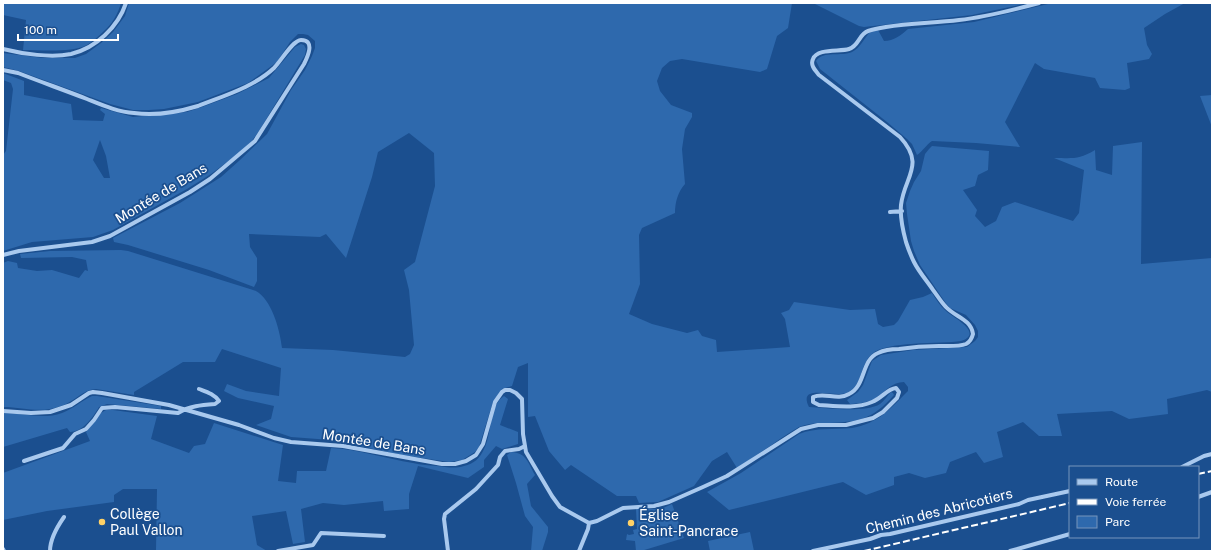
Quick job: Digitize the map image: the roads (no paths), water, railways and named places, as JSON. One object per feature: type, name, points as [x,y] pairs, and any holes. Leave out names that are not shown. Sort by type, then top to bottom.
[{"type":"street","points":[[3,49],[32,54],[58,55],[70,54],[79,51],[96,42],[111,29],[118,21],[126,3]]},
{"type":"street","points":[[589,524],[623,508],[654,506],[669,502],[703,487],[727,476],[801,429],[818,426],[846,425],[873,418],[883,412],[897,398],[899,392],[896,388],[891,389],[879,399],[861,406],[819,405],[812,400],[813,397],[842,397],[854,392],[860,384],[869,360],[876,353],[899,348],[954,346],[969,342],[973,334],[970,326],[945,307],[914,262],[905,240],[901,205],[913,165],[912,153],[900,137],[819,75],[813,67],[813,58],[820,52],[844,50],[854,47],[865,32],[869,30],[893,26],[961,20],[1039,3]]},
{"type":"street","name":"Montée de Bans","points":[[3,70],[18,73],[122,111],[150,114],[198,106],[255,82],[270,72],[293,44],[298,41],[306,41],[310,48],[304,64],[255,141],[210,179],[190,192],[110,236],[92,242],[19,251],[3,255]]},
{"type":"street","points":[[890,212],[902,211]]},
{"type":"street","points":[[24,462],[63,448],[75,434],[86,429],[102,408],[115,407],[178,413],[198,406],[215,404],[219,401],[215,396],[199,389]]},
{"type":"street","name":"Montée de Bans","points":[[3,410],[31,413],[50,412],[71,405],[88,393],[93,392],[169,405],[291,442],[343,446],[442,464],[455,464],[466,461],[476,455],[483,444],[495,402],[502,392],[505,390],[510,390],[522,398],[524,446]]},
{"type":"street","points":[[448,551],[444,519],[445,514],[476,489],[498,465],[500,457],[505,451],[519,449],[524,446],[544,483],[560,507],[589,524]]},
{"type":"street","points":[[1184,466],[1204,456],[1212,454]]},
{"type":"street","name":"Chemin des Abricotiers","points":[[813,551],[1069,491]]},
{"type":"street","points":[[1199,497],[1212,492]]},
{"type":"street","points":[[50,551],[50,545],[64,518]]},
{"type":"street","points":[[579,551],[589,524]]},
{"type":"street","points":[[278,551],[313,545],[321,533],[384,536]]},
{"type":"street","points":[[1010,551],[1019,550],[1069,534]]},
{"type":"railway","points":[[1199,474],[1212,471]]},
{"type":"railway","points":[[864,551],[1069,503]]},
{"type":"place","name":"Collège Paul Vallon","points":[[102,522]]},
{"type":"place","name":"Église Saint-Pancrace","points":[[631,523]]}]
